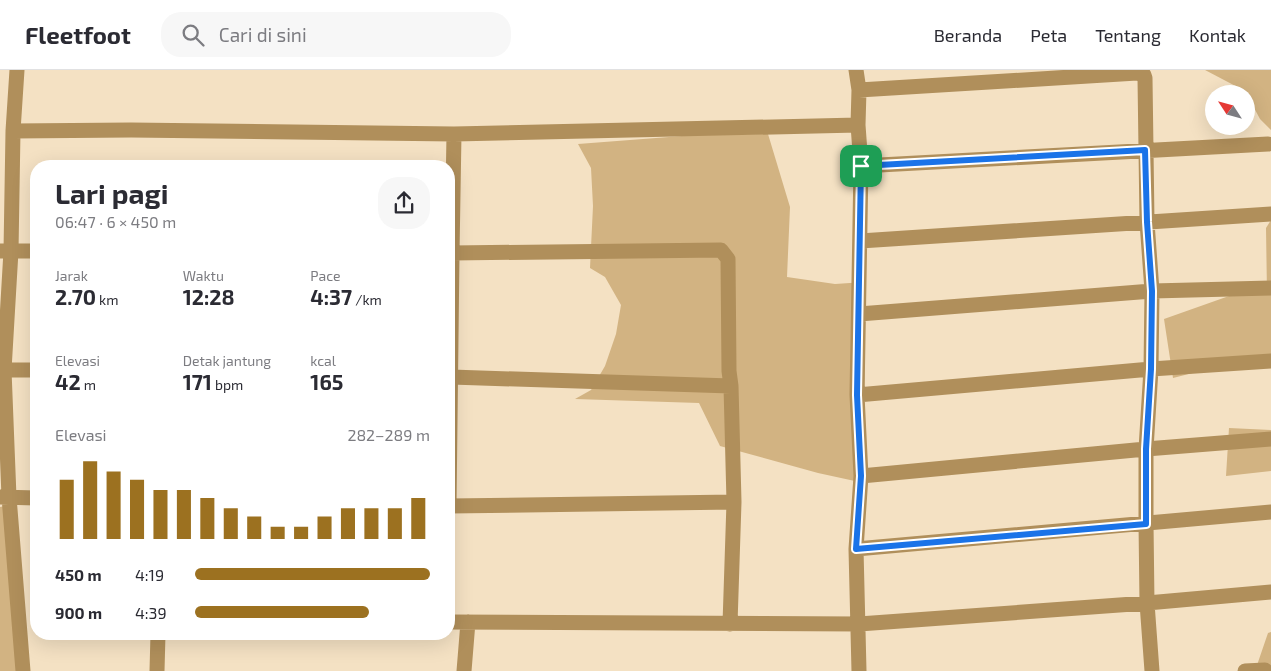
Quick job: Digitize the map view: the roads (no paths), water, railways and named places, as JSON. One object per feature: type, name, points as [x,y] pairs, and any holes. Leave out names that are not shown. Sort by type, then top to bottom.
[{"type":"street","points":[[17,70],[6,251],[2,370],[4,497],[23,671]]},
{"type":"street","points":[[856,70],[860,90],[858,125],[861,166],[857,395],[861,476],[856,549],[859,671]]},
{"type":"street","points":[[860,90],[1140,72],[1144,75],[1146,83],[1147,222],[1152,291],[1151,369],[1146,449],[1147,603],[1152,671]]},
{"type":"street","points":[[13,131],[131,130],[454,134],[858,125]]},
{"type":"street","points":[[453,160],[454,134]]},
{"type":"street","points":[[861,166],[1268,144]]},
{"type":"street","points":[[860,241],[1271,214]]},
{"type":"street","points":[[455,253],[721,250],[728,259],[728,371],[731,386],[734,502],[730,624]]},
{"type":"street","points":[[6,251],[30,251]]},
{"type":"street","points":[[859,314],[1152,291],[1271,288]]},
{"type":"street","points":[[857,395],[1151,369],[1271,361]]},
{"type":"street","points":[[2,370],[30,370]]},
{"type":"street","points":[[455,377],[731,386]]},
{"type":"street","points":[[861,476],[1271,439]]},
{"type":"street","points":[[4,497],[30,498]]},
{"type":"street","points":[[455,506],[734,502]]},
{"type":"street","points":[[856,549],[1271,512]]},
{"type":"street","points":[[455,622],[858,624],[1271,592]]},
{"type":"street","points":[[464,671],[468,622]]},
{"type":"street","points":[[157,671],[158,640]]},
{"type":"street","points":[[1244,671],[1265,670]]}]
